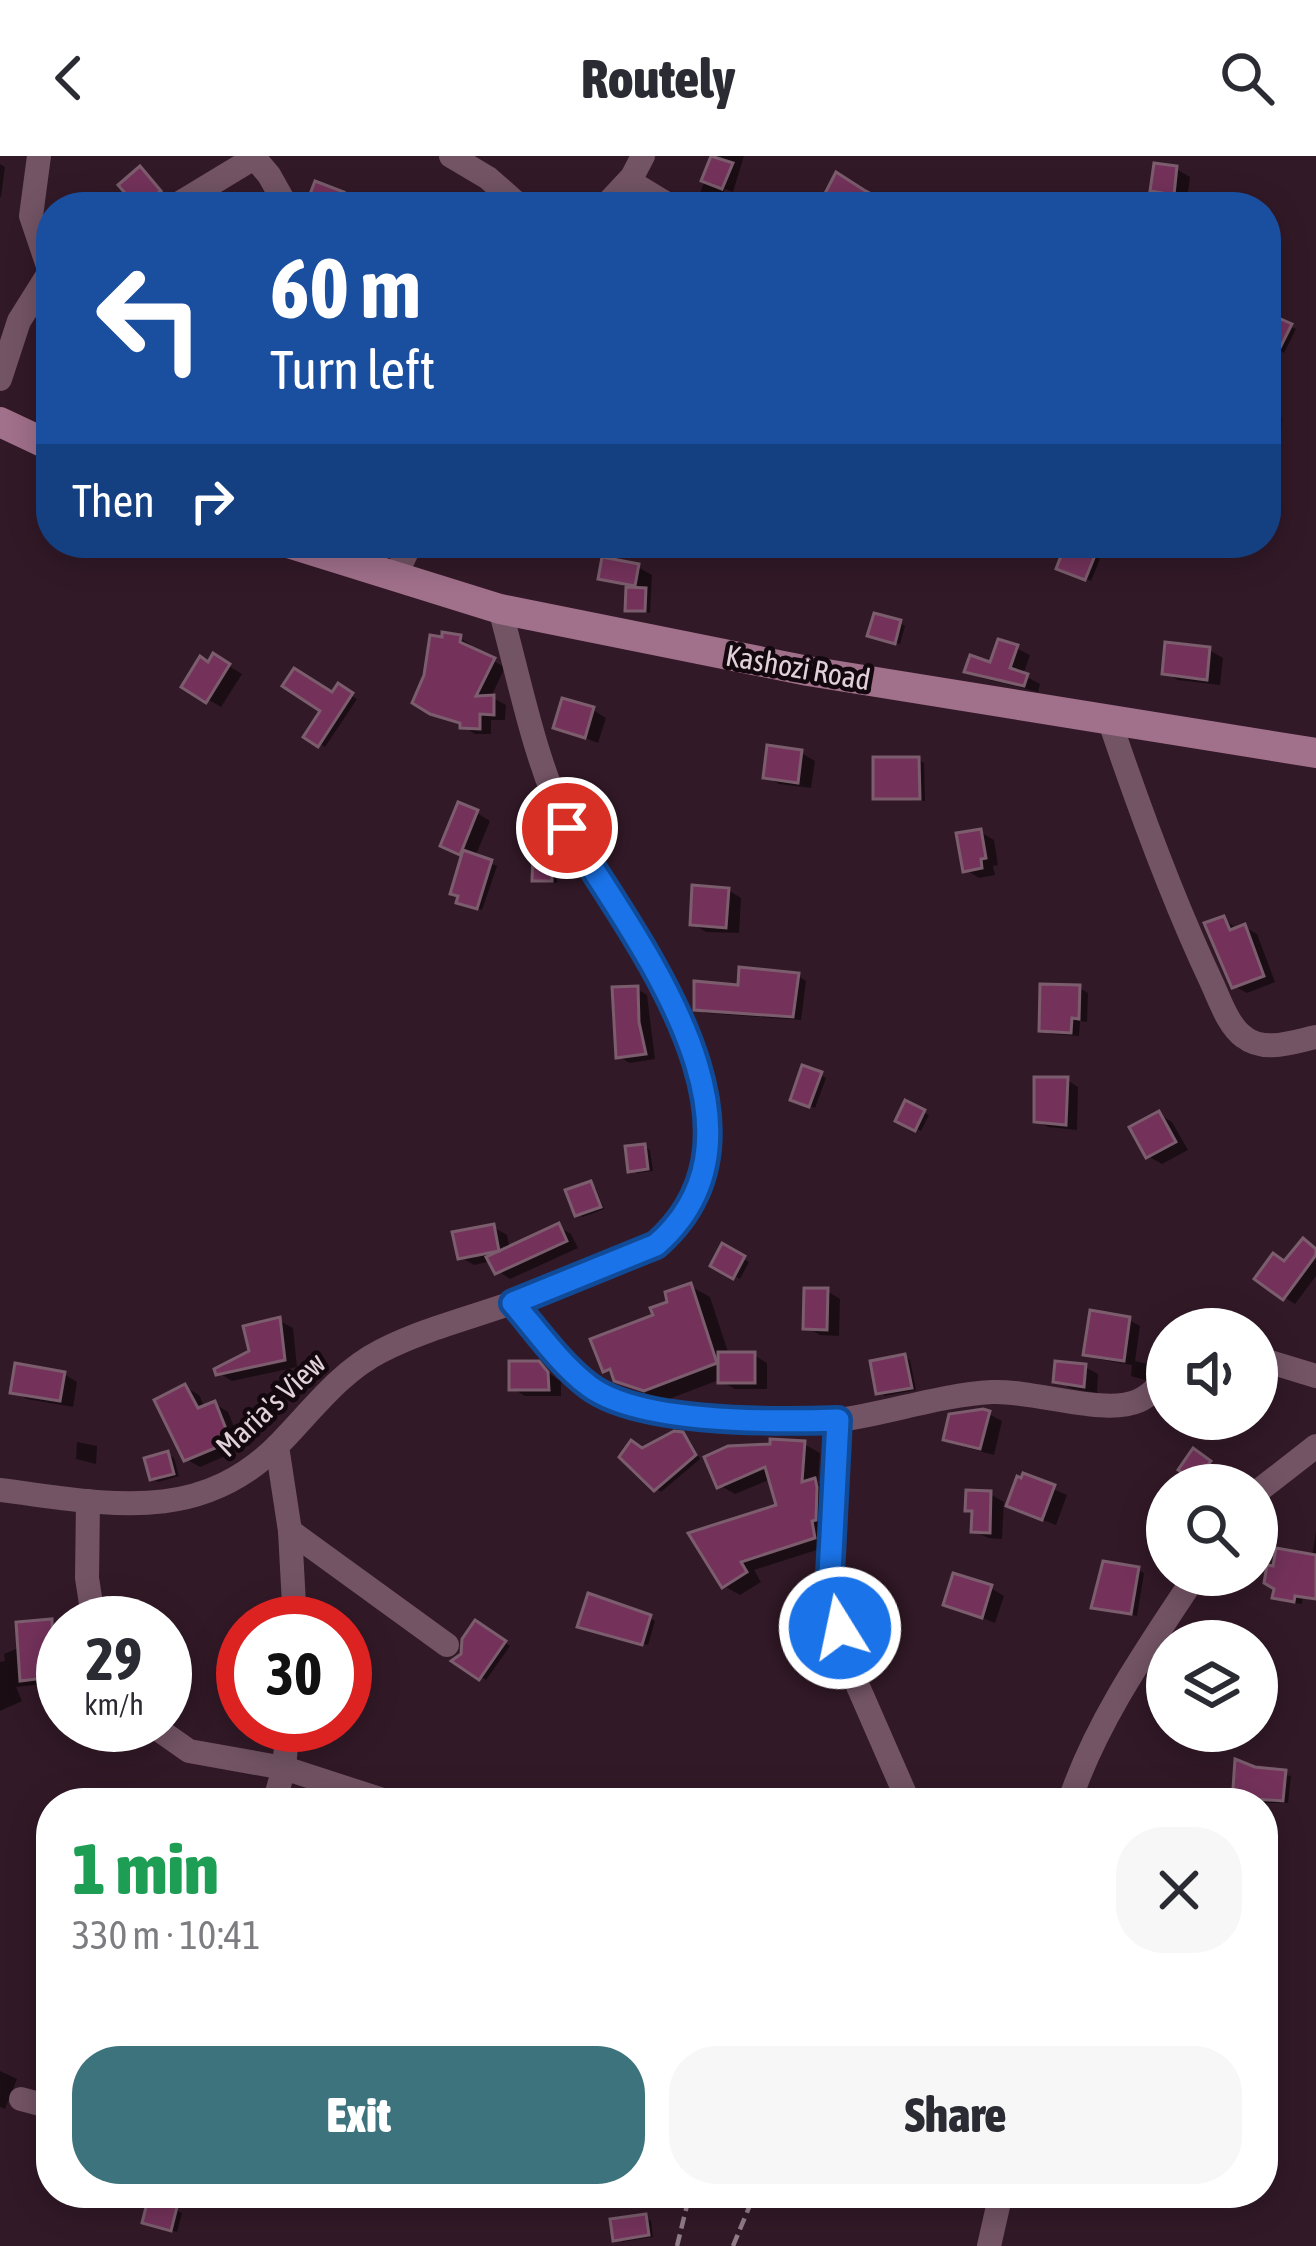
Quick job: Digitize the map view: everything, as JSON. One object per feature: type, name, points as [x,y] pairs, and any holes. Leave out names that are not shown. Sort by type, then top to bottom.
[{"type":"main road","points":[[0,422],[36,439]]},
{"type":"main road","name":"Kashozi Road","points":[[336,558],[500,609],[808,671],[1316,753]]},
{"type":"street","points":[[36,230],[31,216],[39,156]]},
{"type":"street","points":[[451,156],[504,192]]},
{"type":"street","points":[[618,192],[644,156]]},
{"type":"street","points":[[197,192],[253,157],[277,192]]},
{"type":"street","points":[[628,181],[647,192]]},
{"type":"street","points":[[0,380],[19,321],[36,294]]},
{"type":"street","points":[[395,577],[404,558]]},
{"type":"street","name":"Maria's View","points":[[0,1490],[154,1505],[203,1495],[236,1481],[277,1446],[337,1381],[376,1353],[656,1245],[672,1231],[703,1182],[708,1132],[701,1082],[686,1032],[664,986],[567,828],[500,609]]},
{"type":"street","points":[[1109,719],[1190,938],[1237,1030],[1255,1043],[1274,1046],[1316,1037]]},
{"type":"street","points":[[513,1303],[590,1387],[616,1401],[700,1416],[778,1422],[838,1420],[990,1392],[1034,1392],[1078,1404],[1115,1405],[1138,1402],[1146,1396]]},
{"type":"street","points":[[1278,1364],[1316,1376]]},
{"type":"street","points":[[838,1420],[830,1574],[857,1684],[902,1788]]},
{"type":"street","points":[[277,1446],[290,1531],[294,1596]]},
{"type":"street","points":[[1278,1476],[1316,1446]]},
{"type":"street","points":[[88,1501],[90,1596]]},
{"type":"street","points":[[290,1531],[447,1645]]},
{"type":"street","points":[[1075,1788],[1112,1709],[1183,1596]]},
{"type":"street","points":[[192,1752],[284,1768],[346,1788]]},
{"type":"street","points":[[278,1788],[285,1752]]},
{"type":"street","points":[[21,2099],[36,2103]]},
{"type":"street","points":[[989,2246],[998,2208]]},
{"type":"path","points":[[677,2246],[686,2208]]},
{"type":"path","points":[[733,2246],[749,2208]]},
{"type":"building","points":[[711,156],[733,163],[722,189],[701,181]]},
{"type":"building","points":[[1154,163],[1177,166],[1174,192],[1150,191]]},
{"type":"building","points":[[140,166],[161,191],[124,192],[118,185]]},
{"type":"building","points":[[836,172],[868,192],[826,192]]},
{"type":"building","points":[[315,181],[344,192],[311,192]]},
{"type":"building","points":[[1281,319],[1292,324],[1281,346]]},
{"type":"building","points":[[602,558],[639,564],[635,586],[598,579]]},
{"type":"building","points":[[1060,558],[1094,558],[1085,580],[1056,569]]},
{"type":"building","points":[[626,587],[646,588],[645,611],[625,611]]},
{"type":"building","points":[[874,613],[901,620],[895,644],[867,636]]},
{"type":"building","points":[[442,632],[461,635],[460,642],[495,658],[476,696],[494,695],[494,715],[480,714],[480,729],[460,728],[460,723],[412,703],[424,675],[430,635],[442,637]]},
{"type":"building","points":[[998,639],[1018,645],[1010,668],[1028,674],[1024,686],[964,672],[970,655],[990,662]]},
{"type":"building","points":[[1165,642],[1210,647],[1207,680],[1162,674]]},
{"type":"building","points":[[213,653],[230,664],[206,703],[181,687],[200,656],[208,662]]},
{"type":"building","points":[[294,668],[332,692],[338,683],[353,693],[318,747],[303,737],[320,711],[282,686]]},
{"type":"building","points":[[562,698],[594,707],[585,738],[553,728]]},
{"type":"building","points":[[767,745],[802,750],[798,783],[763,778]]},
{"type":"building","points":[[873,757],[919,757],[920,799],[873,799]]},
{"type":"building","points":[[458,802],[478,810],[460,855],[440,846]]},
{"type":"building","points":[[981,829],[986,858],[981,859],[982,868],[963,872],[956,833]]},
{"type":"building","points":[[463,850],[492,860],[477,909],[456,903],[458,896],[450,894]]},
{"type":"building","points":[[533,857],[552,857],[552,881],[532,881]]},
{"type":"building","points":[[692,885],[729,888],[726,928],[690,925]]},
{"type":"building","points":[[1224,916],[1230,930],[1245,924],[1264,976],[1232,988],[1204,923]]},
{"type":"building","points":[[739,967],[799,973],[793,1017],[694,1010],[694,981],[738,985]]},
{"type":"building","points":[[1040,984],[1080,985],[1079,1019],[1072,1018],[1071,1033],[1039,1031]]},
{"type":"building","points":[[638,986],[646,1054],[616,1058],[612,987]]},
{"type":"building","points":[[802,1065],[822,1072],[809,1107],[790,1100]]},
{"type":"building","points":[[1034,1077],[1068,1077],[1066,1125],[1034,1122]]},
{"type":"building","points":[[905,1100],[925,1110],[915,1131],[895,1121]]},
{"type":"building","points":[[1159,1111],[1176,1142],[1146,1158],[1129,1127]]},
{"type":"building","points":[[645,1144],[648,1169],[628,1172],[625,1146]]},
{"type":"building","points":[[591,1181],[601,1207],[575,1216],[565,1190]]},
{"type":"building","points":[[559,1223],[567,1241],[495,1274],[486,1257]]},
{"type":"building","points":[[494,1224],[499,1251],[458,1259],[452,1232]]},
{"type":"building","points":[[1303,1238],[1316,1249],[1316,1255],[1283,1300],[1254,1279],[1273,1253],[1284,1261]]},
{"type":"building","points":[[722,1243],[745,1256],[733,1279],[710,1266]]},
{"type":"building","points":[[691,1283],[717,1363],[644,1391],[614,1381],[610,1369],[603,1372],[590,1339],[653,1315],[650,1308],[667,1302],[665,1292]]},
{"type":"building","points":[[804,1288],[828,1288],[827,1330],[803,1329]]},
{"type":"building","points":[[1090,1310],[1130,1317],[1124,1361],[1083,1355]]},
{"type":"building","points":[[280,1317],[285,1360],[216,1375],[214,1369],[249,1351],[243,1326]]},
{"type":"building","points":[[718,1352],[755,1352],[755,1383],[718,1383]]},
{"type":"building","points":[[905,1354],[912,1388],[876,1394],[870,1361]]},
{"type":"building","points":[[509,1361],[539,1361],[548,1372],[549,1390],[509,1390]]},
{"type":"building","points":[[1055,1361],[1086,1364],[1084,1387],[1053,1382]]},
{"type":"building","points":[[15,1363],[65,1372],[60,1401],[10,1393]]},
{"type":"building","points":[[185,1384],[198,1408],[215,1401],[228,1434],[215,1439],[218,1447],[184,1461],[154,1400]]},
{"type":"building","points":[[990,1411],[980,1449],[943,1440],[949,1414]]},
{"type":"building","points":[[674,1431],[683,1432],[696,1455],[654,1491],[619,1457],[631,1440],[642,1448]]},
{"type":"building","points":[[770,1439],[805,1441],[802,1482],[815,1478],[817,1487],[816,1520],[812,1521],[815,1538],[741,1562],[747,1572],[722,1588],[688,1533],[776,1505],[765,1467],[717,1488],[704,1457],[728,1446],[770,1444]]},
{"type":"building","points":[[1193,1448],[1211,1461],[1209,1464],[1182,1464]]},
{"type":"building","points":[[168,1451],[174,1474],[150,1480],[144,1458]]},
{"type":"building","points":[[1023,1473],[1055,1485],[1042,1520],[1006,1506],[1017,1476]]},
{"type":"building","points":[[966,1490],[991,1491],[990,1533],[971,1532]]},
{"type":"building","points":[[1278,1548],[1316,1555],[1316,1599],[1272,1598],[1278,1596]]},
{"type":"building","points":[[1103,1561],[1139,1567],[1131,1614],[1091,1608]]},
{"type":"building","points":[[953,1573],[992,1585],[982,1618],[943,1605]]},
{"type":"building","points":[[588,1593],[651,1615],[642,1645],[577,1627]]},
{"type":"building","points":[[36,1620],[36,1679],[20,1681],[16,1622]]},
{"type":"building","points":[[475,1620],[506,1641],[479,1680],[451,1661],[461,1654],[462,1639]]},
{"type":"building","points":[[1235,1759],[1255,1767],[1286,1770],[1283,1801],[1278,1801],[1278,1788],[1233,1788]]},
{"type":"building","points":[[146,2208],[177,2208],[171,2231],[142,2223]]},
{"type":"building","points":[[646,2214],[649,2235],[613,2241],[610,2219]]},
{"type":"route","points":[[567,828],[664,986],[686,1032],[701,1082],[708,1132],[703,1182],[672,1231],[656,1245],[513,1303],[590,1387],[616,1401],[700,1416],[778,1422],[838,1420],[830,1574],[840,1628]]}]
